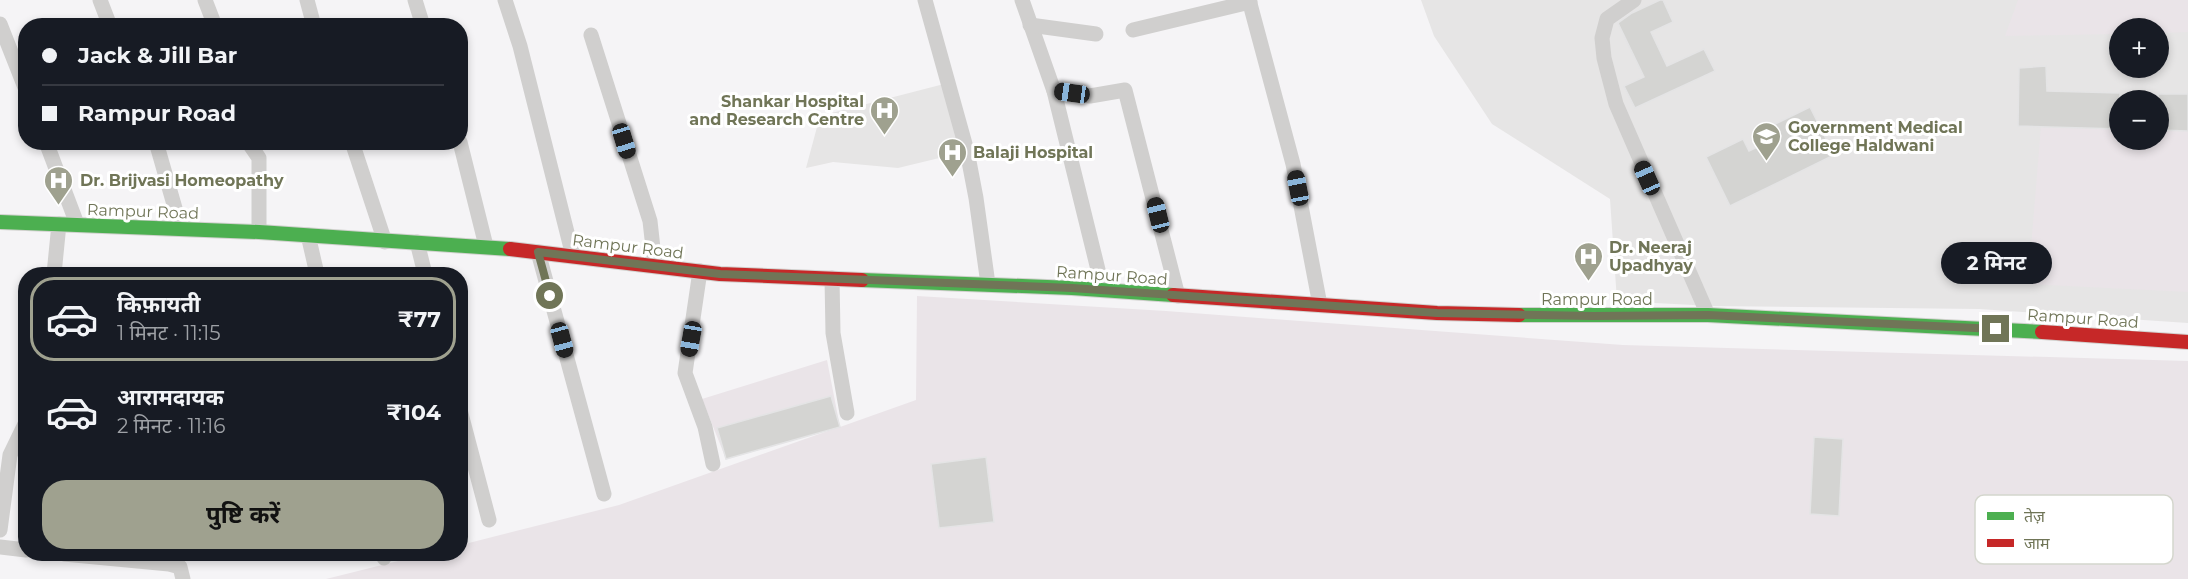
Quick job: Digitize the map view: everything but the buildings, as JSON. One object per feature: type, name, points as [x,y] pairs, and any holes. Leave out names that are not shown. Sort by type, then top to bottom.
[{"type":"main road","name":"Rampur Road","points":[[0,222],[259,232],[385,242],[486,246],[700,272],[1103,290],[1437,313],[1593,316],[1708,315],[1996,329],[2188,342]]},
{"type":"street","points":[[100,0],[107,18]]},
{"type":"street","points":[[205,0],[212,18]]},
{"type":"street","points":[[307,0],[312,18]]},
{"type":"street","points":[[415,0],[421,18]]},
{"type":"street","points":[[505,0],[520,46],[573,256]]},
{"type":"street","points":[[925,0],[967,151],[988,284]]},
{"type":"street","points":[[1022,0],[1054,91],[1103,290]]},
{"type":"street","points":[[1635,0],[1607,19],[1602,38],[1604,58],[1616,104],[1708,315]]},
{"type":"street","points":[[1133,30],[1250,1],[1293,164],[1320,305]]},
{"type":"street","points":[[0,24],[18,70]]},
{"type":"street","points":[[1030,25],[1096,34]]},
{"type":"street","points":[[591,35],[650,221],[655,266]]},
{"type":"street","points":[[1054,91],[1090,96],[1125,90],[1178,296]]},
{"type":"street","points":[[49,150],[77,224]]},
{"type":"street","points":[[158,150],[181,229]]},
{"type":"street","points":[[254,150],[259,158],[259,232]]},
{"type":"street","points":[[355,150],[385,242]]},
{"type":"street","points":[[462,150],[486,246]]},
{"type":"street","points":[[55,267],[59,224]]},
{"type":"street","points":[[308,235],[315,267]]},
{"type":"street","points":[[417,242],[423,267]]},
{"type":"street","points":[[538,252],[604,494]]},
{"type":"street","points":[[700,272],[685,373],[705,427],[713,464]]},
{"type":"street","points":[[831,278],[833,333],[847,412]]},
{"type":"street","points":[[0,530],[10,454],[18,438]]},
{"type":"street","points":[[468,440],[489,520]]},
{"type":"street","points":[[0,548],[18,549]]},
{"type":"street","points":[[138,561],[180,567],[183,579]]},
{"type":"shaded area","name":"Government Medical College Haldwani","points":[[1421,0],[2188,0],[2188,323],[1979,309],[1712,306],[1617,301],[1610,199],[1492,124],[1434,36]]},
{"type":"shaded area","points":[[2018,0],[2188,0],[2188,32],[2169,33],[2169,18],[2109,18],[2109,34],[2005,36]]},
{"type":"shaded area","name":"Shankar Hospital and Research Centre","points":[[944,84],[960,153],[898,168],[833,162],[806,168],[820,116]]},
{"type":"shaded area","points":[[2041,126],[2109,129],[2109,150],[2169,150],[2169,130],[2188,131],[2188,292],[2028,284]]},
{"type":"shaded area","points":[[917,296],[1166,311],[1623,345],[2188,361],[2188,579],[326,579],[398,561],[468,561],[468,543],[619,505],[839,427],[830,396],[717,428],[726,459],[702,399],[827,360],[840,427],[916,400]]},
{"type":"traffic: fast","points":[[0,222],[259,232],[510,249]]},
{"type":"traffic: fast","points":[[862,280],[1072,288],[1173,295]]},
{"type":"traffic: fast","points":[[1519,315],[1708,315],[2042,332]]},
{"type":"traffic: jam","points":[[510,249],[720,274],[862,280]]},
{"type":"traffic: jam","points":[[1173,295],[1437,313],[1519,315]]},
{"type":"traffic: jam","points":[[2042,332],[2188,342]]},
{"type":"place","name":"Shankar Hospital and Research Centre","points":[[885,136]]},
{"type":"place","name":"Government Medical College Haldwani","points":[[1767,162]]},
{"type":"place","name":"Balaji Hospital","points":[[952,178]]},
{"type":"place","name":"Dr. Brijvasi Homeopathy","points":[[59,206]]},
{"type":"place","name":"Dr. Neeraj Upadhyay","points":[[1588,282]]},
{"type":"route","points":[[550,296],[538,252],[720,274],[1072,288],[1437,313],[1593,316],[1708,315],[1996,329]]}]
